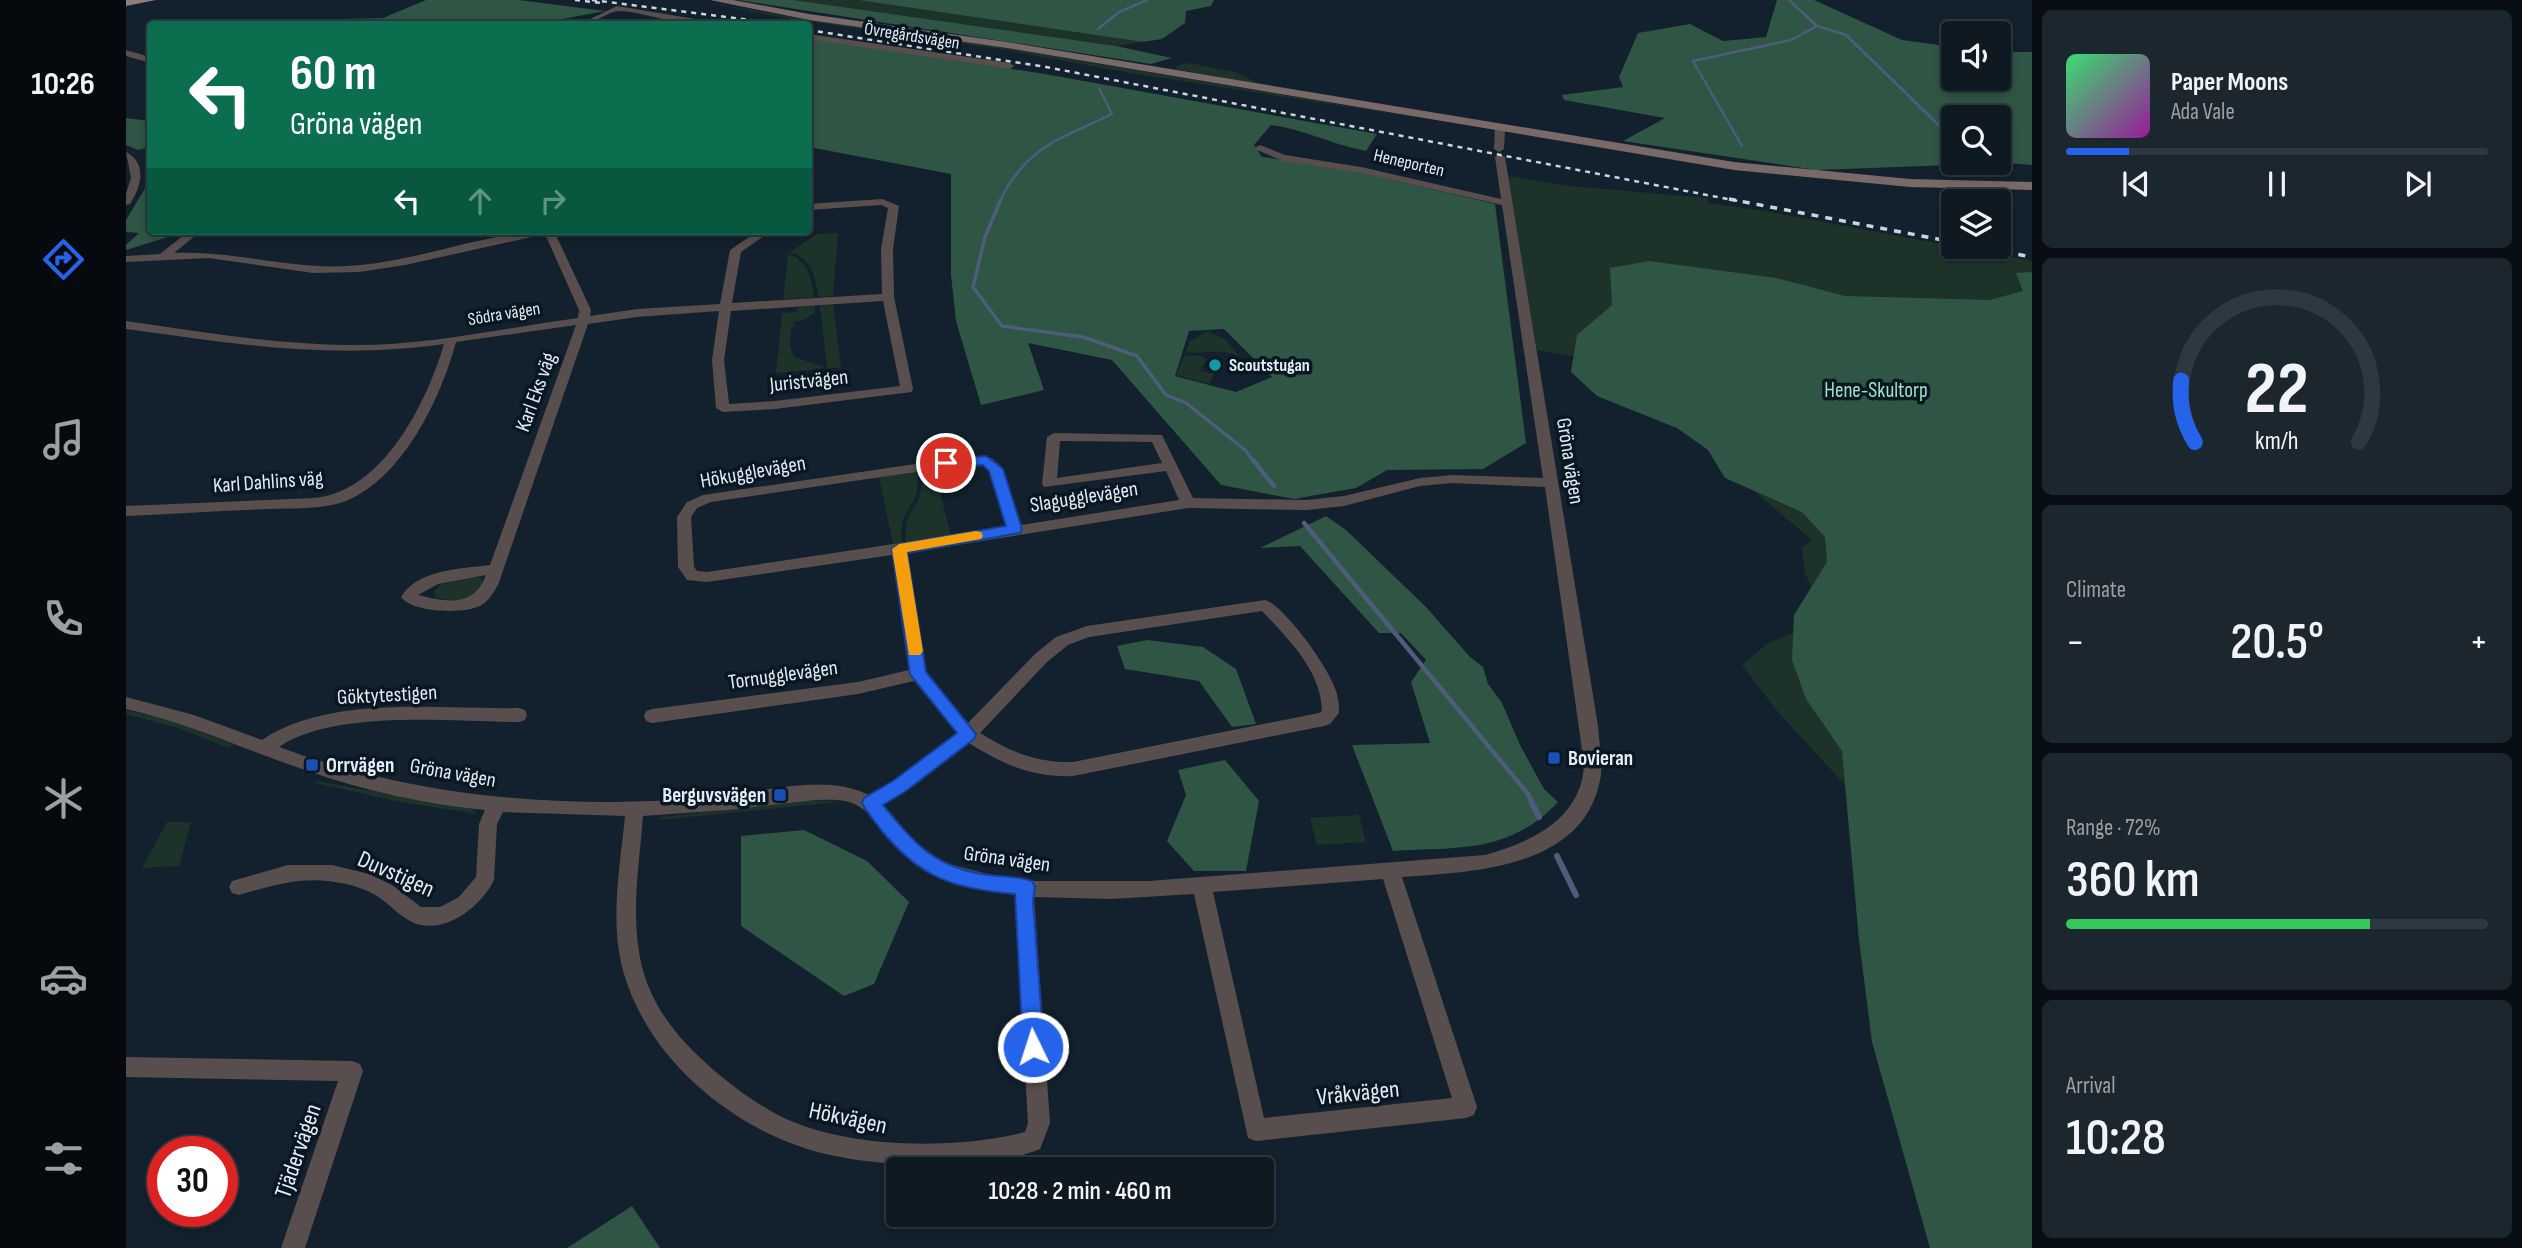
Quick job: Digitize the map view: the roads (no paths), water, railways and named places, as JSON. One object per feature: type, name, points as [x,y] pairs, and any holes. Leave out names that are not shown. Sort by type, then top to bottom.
[{"type":"main road","points":[[126,3],[151,0]]},
{"type":"main road","points":[[715,0],[809,17],[1007,45],[1664,156],[1787,172],[1910,183],[2032,186]]},
{"type":"street","points":[[590,21],[617,8],[690,21]]},
{"type":"street","name":"Övregårdsvägen","points":[[812,37],[1010,66]]},
{"type":"street","points":[[126,54],[147,59]]},
{"type":"street","points":[[126,63],[138,57]]},
{"type":"street","points":[[1500,128],[1499,153],[1506,202]]},
{"type":"street","name":"Heneporten","points":[[1260,148],[1283,158],[1371,172],[1506,202]]},
{"type":"street","points":[[126,155],[139,163],[133,192],[126,202]]},
{"type":"street","points":[[812,207],[882,202],[894,206],[887,249],[888,297]]},
{"type":"street","name":"Gröna vägen","points":[[126,703],[184,716],[312,765],[365,780],[497,804],[635,810],[726,803],[821,791],[851,795],[871,803],[905,845],[937,870],[986,883],[1128,890],[1485,863],[1527,850],[1552,837],[1576,812],[1586,796],[1593,771],[1589,726],[1506,202]]},
{"type":"street","points":[[164,256],[191,235]]},
{"type":"street","points":[[126,259],[218,256],[313,270],[359,269],[405,262],[525,235]]},
{"type":"street","points":[[551,235],[585,310],[584,319]]},
{"type":"street","points":[[726,307],[736,250],[760,235]]},
{"type":"street","name":"Juristvägen","points":[[726,307],[718,360],[723,408],[775,405],[907,389],[888,297]]},
{"type":"street","name":"Södra vägen","points":[[126,325],[269,345],[318,349],[381,348],[584,319],[888,297]]},
{"type":"street","name":"Karl Eks väg","points":[[495,569],[430,581],[417,586],[409,597],[415,601],[457,606],[472,604],[485,596],[495,569],[584,319]]},
{"type":"street","name":"Karl Dahlins väg","points":[[126,511],[303,503],[329,501],[347,495],[366,482],[410,433],[434,392],[451,340]]},
{"type":"street","name":"Slagugglevägen","points":[[1170,466],[1049,485],[1054,437],[1157,438],[1188,503]]},
{"type":"street","name":"Hökugglevägen","points":[[899,549],[707,577],[692,576],[685,566],[684,517],[692,505],[708,498],[970,460],[986,461],[996,469],[1015,529]]},
{"type":"street","name":"Slagugglevägen","points":[[899,549],[1188,503],[1307,505],[1344,500],[1420,482],[1452,479],[1551,483]]},
{"type":"street","points":[[871,803],[899,786],[968,734],[1040,659],[1062,640],[1087,632],[1265,605],[1303,645],[1332,706],[1331,713],[1324,719],[1073,769],[1049,770],[1026,765],[968,734],[918,674],[899,549]]},
{"type":"street","name":"Tornugglevägen","points":[[652,716],[858,688],[918,674]]},
{"type":"street","name":"Göktytestigen","points":[[264,748],[287,733],[327,721],[436,715],[519,715]]},
{"type":"street","name":"Duvstigen","points":[[239,887],[288,873],[332,873],[362,880],[385,891],[416,915],[443,916],[466,903],[485,880],[488,824],[497,804]]},
{"type":"street","name":"Hökvägen","points":[[635,810],[627,898],[631,962],[650,1011],[668,1040],[713,1087],[742,1108],[779,1128],[850,1149],[890,1154],[964,1152],[1011,1147],[1032,1141],[1039,1123],[1023,901],[1025,887]]},
{"type":"street","name":"Vråkvägen","points":[[1202,885],[1256,1130],[1466,1107],[1390,870]]},
{"type":"street","name":"Tjädervägen","points":[[127,1069],[352,1071],[293,1248]]},
{"type":"waterway","points":[[1098,29],[1119,12],[1147,0]]},
{"type":"waterway","points":[[1789,0],[1817,26]]},
{"type":"waterway","points":[[1742,146],[1693,61],[1791,40],[1817,26]]},
{"type":"waterway","points":[[1817,26],[1846,35],[1941,127]]},
{"type":"waterway","points":[[1001,200],[1010,182],[1033,156],[1061,138],[1112,114],[1099,88]]},
{"type":"waterway","points":[[1001,200],[985,237],[973,287],[1002,326],[1083,337],[1137,356],[1166,395],[1186,403],[1245,450],[1254,462]]},
{"type":"waterway","points":[[1253,460],[1274,486]]},
{"type":"waterway","points":[[1304,523],[1528,794],[1532,803]]},
{"type":"waterway","points":[[1532,803],[1539,817]]},
{"type":"waterway","points":[[1557,856],[1576,895]]},
{"type":"railway","points":[[575,0],[602,3]]},
{"type":"railway","points":[[592,0],[758,21]]},
{"type":"railway","points":[[812,31],[1046,67],[1738,201]]},
{"type":"railway","points":[[1729,199],[1941,240]]},
{"type":"railway","points":[[2011,253],[2032,257]]},
{"type":"place","name":"Scoutstugan","points":[[1215,365]]},
{"type":"place","name":"Bovieran","points":[[1554,758]]},
{"type":"place","name":"Orrvägen","points":[[312,765]]},
{"type":"place","name":"Berguvsvägen","points":[[780,795]]},
{"type":"park label","name":"Hene-Skultorp","points":[[1876,390]]}]
